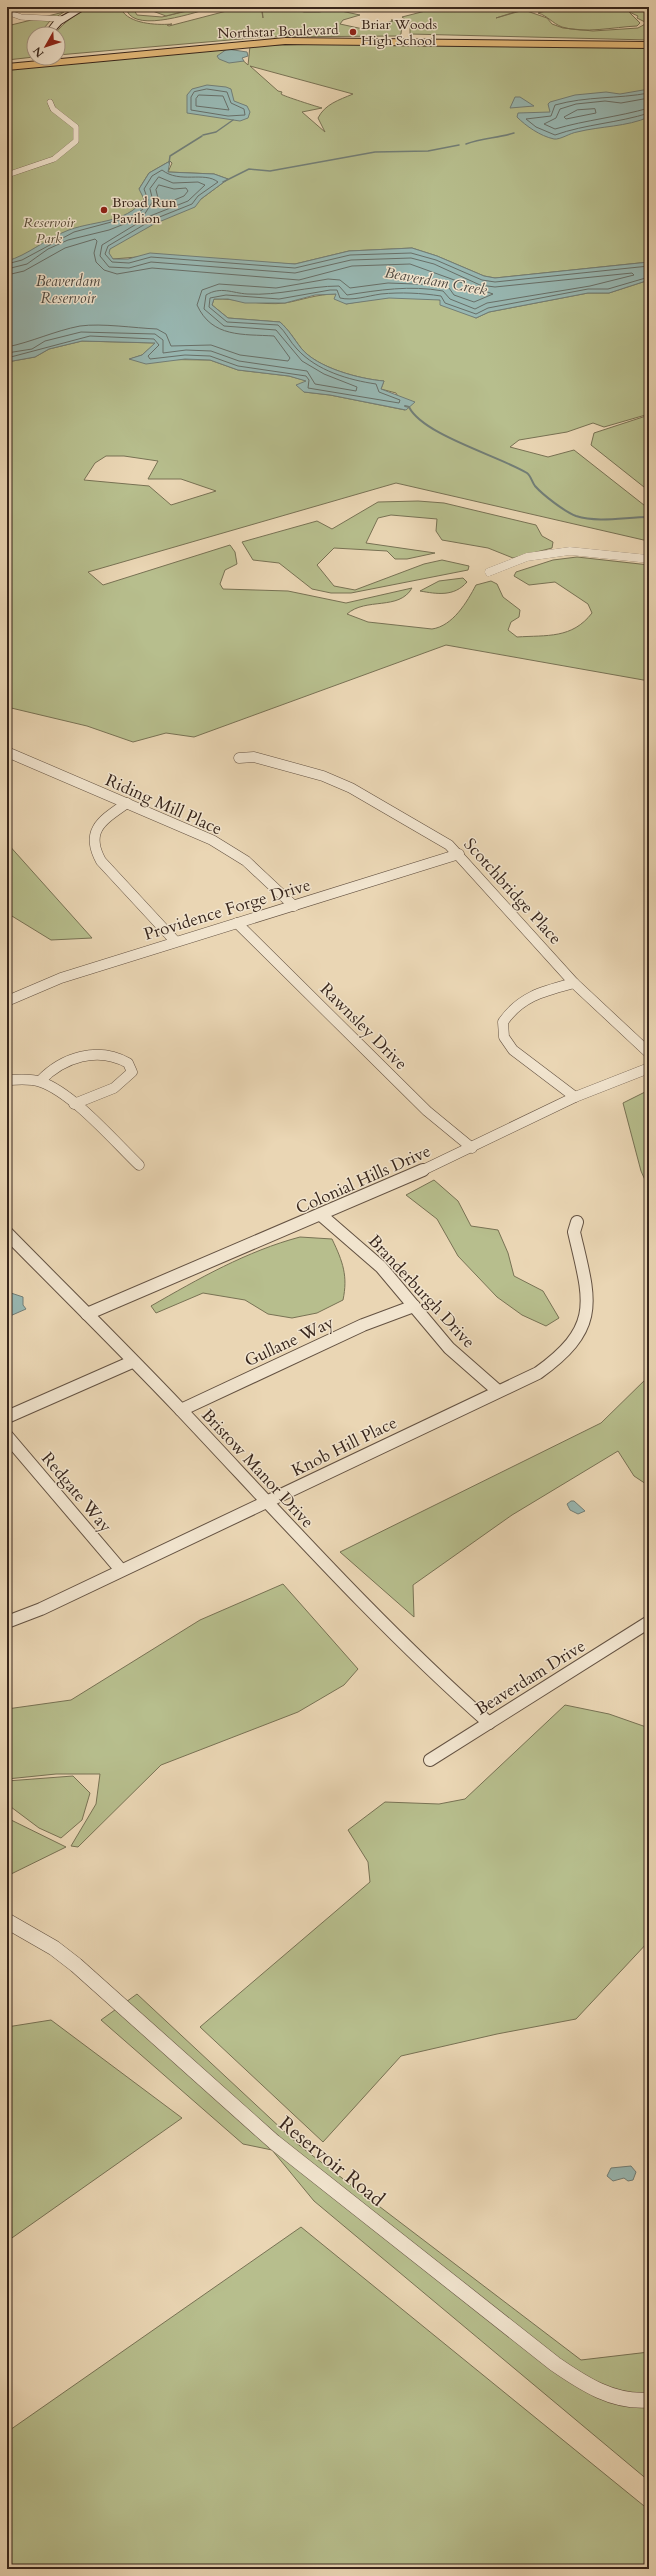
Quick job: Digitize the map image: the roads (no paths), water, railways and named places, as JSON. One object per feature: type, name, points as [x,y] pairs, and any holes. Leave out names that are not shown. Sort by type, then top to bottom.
[{"type":"main road","points":[[55,26],[62,19],[84,7]]},
{"type":"main road","name":"Northstar Boulevard","points":[[66,57],[225,40],[288,37],[649,40]]},
{"type":"main road","name":"Northstar Boulevard","points":[[66,58],[291,41],[649,45]]},
{"type":"main road","points":[[7,62],[26,61]]},
{"type":"main road","points":[[7,66],[26,63]]},
{"type":"street","points":[[7,12],[21,17],[62,19]]},
{"type":"street","points":[[7,175],[53,159],[69,150],[76,141],[78,134],[76,127],[53,108],[50,102]]},
{"type":"street","points":[[489,572],[527,557],[570,551],[649,559]]},
{"type":"street","name":"Riding Mill Place","points":[[7,752],[127,803],[228,849],[259,872],[294,906]]},
{"type":"street","name":"Scotchbridge Place","points":[[239,758],[254,757],[318,774],[351,788],[449,845],[459,854],[574,983],[649,1053]]},
{"type":"street","points":[[127,803],[107,817],[98,826],[92,842],[94,851],[101,861],[174,940]]},
{"type":"street","name":"Providence Forge Drive","points":[[7,1001],[61,978],[174,940],[294,906],[459,854]]},
{"type":"street","name":"Rawnsley Drive","points":[[237,923],[427,1111],[472,1148]]},
{"type":"street","points":[[574,983],[525,997],[517,1002],[503,1022],[504,1037],[513,1050],[576,1097]]},
{"type":"street","points":[[40,1081],[47,1073],[90,1054],[111,1054],[128,1063],[132,1072],[121,1084],[74,1104]]},
{"type":"street","name":"Colonial Hills Drive","points":[[87,1314],[321,1215],[472,1148],[576,1097],[649,1068]]},
{"type":"street","points":[[7,1080],[40,1081],[74,1104],[139,1165]]},
{"type":"street","name":"Branderburgh Drive","points":[[321,1215],[381,1267],[449,1348],[498,1391]]},
{"type":"street","name":"Knob Hill Place","points":[[7,1622],[41,1609],[538,1373],[557,1362],[572,1346],[587,1319],[588,1303],[586,1288],[574,1232],[577,1222]]},
{"type":"street","name":"Bristow Manor Drive","points":[[7,1233],[132,1362],[181,1410],[266,1502],[430,1671],[489,1723]]},
{"type":"street","name":"Gullane Way","points":[[181,1410],[363,1325],[414,1306]]},
{"type":"street","points":[[7,1417],[132,1362]]},
{"type":"street","name":"Redgate Way","points":[[7,1436],[121,1570]]},
{"type":"street","name":"Beaverdam Drive","points":[[430,1760],[649,1622]]},
{"type":"street","name":"Reservoir Road","points":[[7,1921],[54,1948],[76,1965],[274,2142],[555,2364],[586,2386],[627,2400],[649,2400]]},
{"type":"water","points":[[227,49],[247,52],[248,56],[242,58],[244,61],[229,63],[219,59],[217,56]]},
{"type":"water","points":[[207,85],[231,89],[234,101],[247,106],[250,112],[248,118],[240,121],[187,113],[187,95],[192,89]]},
{"type":"water","points":[[649,89],[649,117],[622,125],[586,130],[554,139],[539,133],[517,117],[518,113],[550,112],[548,104],[550,102],[575,95],[606,92],[620,94]]},
{"type":"water","points":[[515,97],[520,97],[534,106],[510,108]]},
{"type":"water","name":"Beaverdam Reservoir","points":[[170,161],[168,172],[214,174],[228,179],[201,199],[195,207],[154,224],[110,249],[109,253],[113,259],[128,259],[150,253],[295,264],[349,251],[412,248],[437,256],[484,276],[495,278],[649,262],[649,280],[609,293],[588,293],[489,312],[476,318],[440,305],[440,300],[389,298],[346,304],[334,299],[336,294],[315,295],[285,303],[245,303],[228,299],[214,299],[212,305],[228,318],[280,322],[308,355],[328,367],[363,378],[384,381],[381,389],[415,402],[406,410],[330,395],[304,392],[296,385],[306,381],[289,376],[238,370],[210,360],[185,359],[146,364],[129,359],[142,355],[155,343],[82,341],[49,349],[35,357],[7,362],[7,261],[22,255],[50,239],[74,228],[118,218],[128,213],[144,199],[139,189],[149,173]]},
{"type":"water","points":[[8,1289],[11,1293],[23,1297],[23,1305],[26,1309],[10,1316],[7,1312]]},
{"type":"water","points":[[574,1501],[585,1511],[578,1514],[570,1510],[567,1504]]},
{"type":"water","points":[[631,2166],[636,2172],[633,2180],[628,2181],[624,2178],[613,2181],[607,2176],[611,2168]]},
{"type":"waterway","points":[[203,135],[216,132],[233,120]]},
{"type":"waterway","points":[[466,144],[478,140],[514,133]]},
{"type":"waterway","points":[[169,163],[170,156],[202,136]]},
{"type":"waterway","points":[[223,182],[249,169],[270,171],[375,152],[428,151],[459,145]]},
{"type":"waterway","points":[[405,406],[409,407],[417,417],[429,427],[445,436],[527,473],[539,490],[554,503],[571,514],[594,519],[649,517]]},
{"type":"place","name":"Briar Woods High School","points":[[353,32]]},
{"type":"place","name":"Broad Run Pavilion","points":[[104,210]]},
{"type":"park label","name":"Reservoir Park","points":[[49,230]]},
{"type":"water label","name":"Beaverdam Creek","points":[[436,281]]}]
